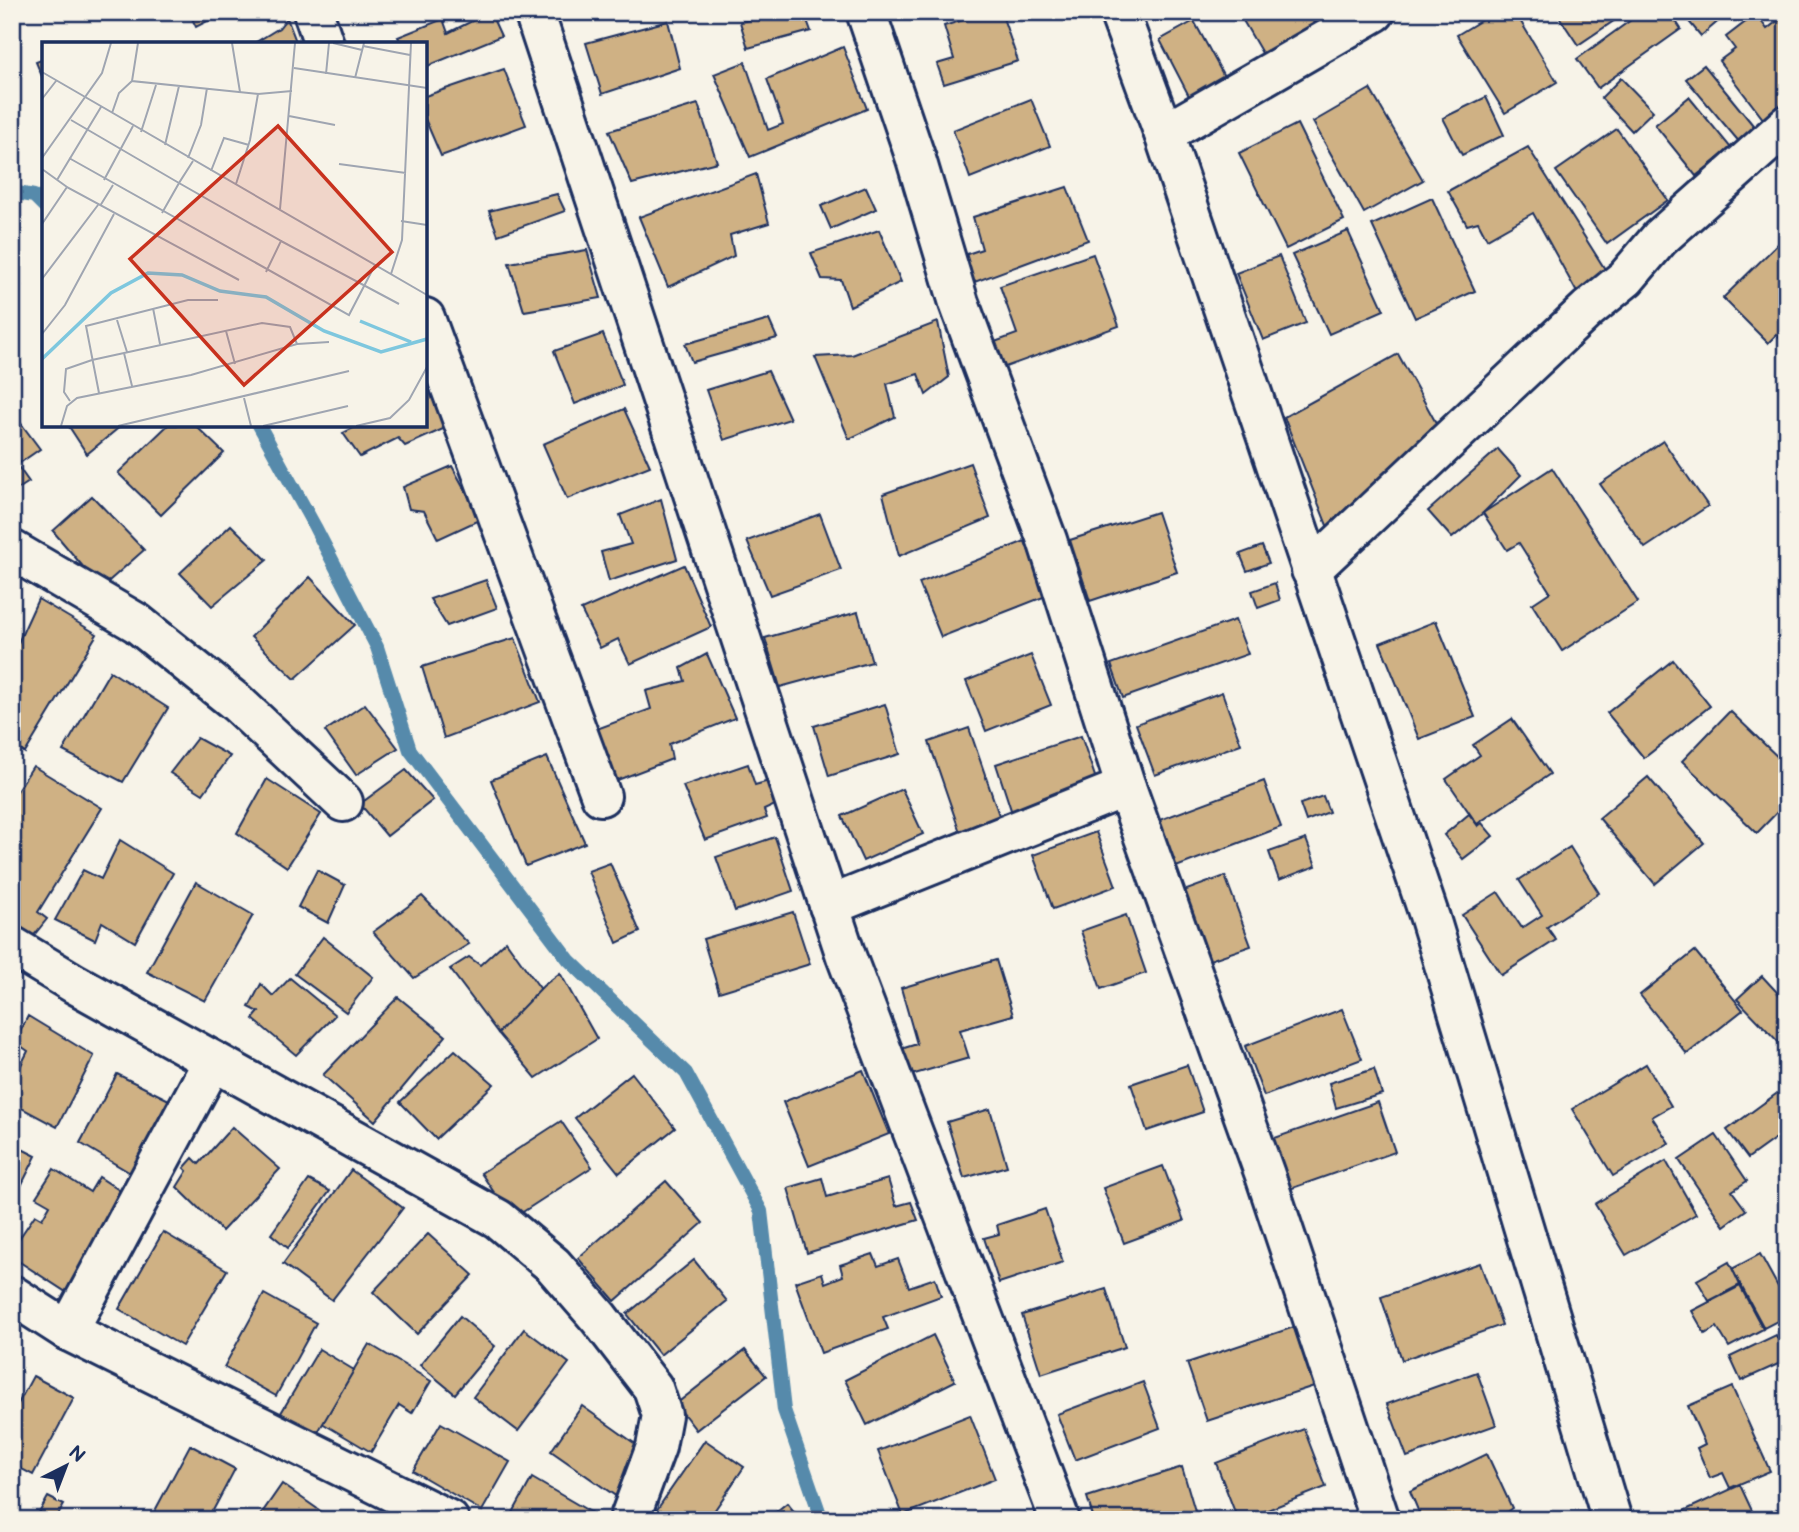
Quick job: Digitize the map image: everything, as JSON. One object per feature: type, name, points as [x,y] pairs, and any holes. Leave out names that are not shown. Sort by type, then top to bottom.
[{"type":"street","points":[[313,12],[323,42]]},
{"type":"street","points":[[534,12],[846,956],[1060,1520]]},
{"type":"street","points":[[866,12],[916,159],[959,303],[1047,540],[1126,787],[1265,1175],[1380,1520]]},
{"type":"street","points":[[1119,12],[1164,134],[1430,918],[1610,1519]]},
{"type":"street","points":[[1164,134],[1375,12]]},
{"type":"street","points":[[1311,570],[1588,309],[1626,278],[1660,238],[1787,125]]},
{"type":"street","points":[[427,323],[601,796]]},
{"type":"street","points":[[12,550],[137,623],[237,703],[343,802]]},
{"type":"street","points":[[829,906],[1126,787]]},
{"type":"street","points":[[12,946],[75,984],[498,1219],[553,1265],[599,1318],[653,1388],[662,1415],[656,1447],[629,1520]]},
{"type":"street","points":[[68,1331],[213,1061]]},
{"type":"street","points":[[12,1295],[68,1331],[449,1520]]},
{"type":"building","points":[[189,12],[225,12],[196,27]]},
{"type":"building","points":[[490,12],[501,36],[427,66],[427,42],[401,42],[398,37],[443,19],[448,33]]},
{"type":"building","points":[[768,12],[804,12],[811,31],[748,48],[740,22],[769,16]]},
{"type":"building","points":[[989,12],[1001,12],[1018,61],[944,84],[937,64],[954,59],[944,26]]},
{"type":"building","points":[[1238,12],[1309,12],[1320,29],[1266,60]]},
{"type":"building","points":[[1495,12],[1515,12],[1557,82],[1505,113],[1457,35]]},
{"type":"building","points":[[1556,12],[1627,12],[1578,45]]},
{"type":"building","points":[[1642,12],[1670,12],[1681,29],[1598,88],[1577,59]]},
{"type":"building","points":[[1681,12],[1729,12],[1701,36]]},
{"type":"building","points":[[1756,14],[1767,29],[1787,16],[1787,108],[1767,124],[1719,61],[1735,49],[1726,37]]},
{"type":"building","points":[[287,18],[296,42],[256,42],[279,28]]},
{"type":"building","points":[[668,21],[680,68],[602,94],[586,43]]},
{"type":"building","points":[[1194,21],[1226,80],[1190,98],[1160,40]]},
{"type":"building","points":[[843,47],[867,109],[750,157],[714,74],[745,62],[768,130],[783,124],[767,79]]},
{"type":"building","points":[[42,60],[42,76],[36,62]]},
{"type":"building","points":[[1704,65],[1757,130],[1741,144],[1686,79]]},
{"type":"building","points":[[504,69],[526,125],[441,156],[427,124],[427,95]]},
{"type":"building","points":[[1621,78],[1653,111],[1632,131],[1601,98]]},
{"type":"building","points":[[1370,89],[1423,180],[1364,213],[1313,122]]},
{"type":"building","points":[[1486,97],[1504,135],[1462,155],[1443,118]]},
{"type":"building","points":[[1689,97],[1731,148],[1696,176],[1655,125]]},
{"type":"building","points":[[1031,99],[1050,146],[970,178],[953,130]]},
{"type":"building","points":[[698,104],[717,162],[632,184],[609,131]]},
{"type":"building","points":[[1297,124],[1344,220],[1286,249],[1239,153]]},
{"type":"building","points":[[1617,129],[1668,200],[1607,244],[1556,171]]},
{"type":"building","points":[[1528,147],[1613,282],[1581,300],[1533,213],[1487,239],[1478,222],[1467,225],[1448,191]]},
{"type":"building","points":[[756,174],[769,223],[730,235],[734,256],[668,287],[639,217]]},
{"type":"building","points":[[866,187],[876,209],[831,229],[821,206]]},
{"type":"building","points":[[1067,187],[1088,240],[961,287],[949,260],[982,249],[973,217]]},
{"type":"building","points":[[557,194],[565,211],[498,235],[489,211]]},
{"type":"building","points":[[1432,198],[1475,291],[1415,318],[1372,225]]},
{"type":"building","points":[[879,230],[901,282],[850,306],[841,280],[822,279],[811,253]]},
{"type":"building","points":[[1348,231],[1384,310],[1329,334],[1292,255]]},
{"type":"building","points":[[1779,243],[1787,251],[1787,345],[1776,335],[1768,343],[1723,298]]},
{"type":"building","points":[[587,250],[601,298],[524,311],[509,263]]},
{"type":"building","points":[[1093,254],[1119,326],[994,371],[992,343],[1017,334],[1000,286]]},
{"type":"building","points":[[1279,256],[1306,323],[1263,340],[1236,273]]},
{"type":"building","points":[[12,273],[21,285],[12,292]]},
{"type":"building","points":[[769,320],[777,338],[692,362],[685,344]]},
{"type":"building","points":[[938,322],[949,377],[926,395],[918,374],[887,384],[895,417],[849,439],[815,357],[852,355]]},
{"type":"building","points":[[603,334],[623,385],[575,404],[554,351]]},
{"type":"building","points":[[1398,354],[1446,441],[1332,538],[1284,417]]},
{"type":"building","points":[[768,371],[790,419],[724,440],[706,390]]},
{"type":"building","points":[[432,377],[450,426],[405,446],[398,438],[360,457],[343,433],[355,427],[427,427],[427,380]]},
{"type":"building","points":[[624,409],[650,466],[567,499],[543,444]]},
{"type":"building","points":[[14,414],[40,449],[17,465],[29,482],[12,493],[12,415]]},
{"type":"building","points":[[69,427],[120,427],[87,454]]},
{"type":"building","points":[[166,427],[197,427],[224,453],[161,515],[118,473]]},
{"type":"building","points":[[1663,441],[1708,506],[1645,548],[1600,484]]},
{"type":"building","points":[[1498,449],[1521,475],[1483,513],[1452,538],[1428,511]]},
{"type":"building","points":[[970,463],[990,518],[899,556],[883,494]]},
{"type":"building","points":[[452,466],[481,519],[438,539],[424,511],[409,509],[403,487]]},
{"type":"building","points":[[1552,468],[1638,602],[1562,651],[1532,604],[1550,592],[1519,543],[1507,550],[1483,513]]},
{"type":"building","points":[[92,496],[144,550],[101,588],[53,531]]},
{"type":"building","points":[[661,499],[677,559],[609,581],[601,552],[631,544],[620,515]]},
{"type":"building","points":[[1157,512],[1177,572],[1090,601],[1070,540]]},
{"type":"building","points":[[820,514],[841,570],[770,595],[747,541]]},
{"type":"building","points":[[231,525],[267,560],[212,606],[180,573]]},
{"type":"building","points":[[1025,541],[1046,596],[941,637],[919,583]]},
{"type":"building","points":[[1262,546],[1269,563],[1247,571],[1240,554]]},
{"type":"building","points":[[684,565],[711,627],[630,664],[618,639],[600,648],[581,610]]},
{"type":"building","points":[[310,577],[355,625],[295,679],[251,637]]},
{"type":"building","points":[[486,580],[497,608],[447,626],[430,599]]},
{"type":"building","points":[[1275,583],[1280,600],[1258,608],[1252,591]]},
{"type":"building","points":[[38,599],[97,634],[25,753],[12,744],[12,656]]},
{"type":"building","points":[[858,612],[872,662],[780,687],[765,638]]},
{"type":"building","points":[[1235,620],[1248,654],[1123,698],[1111,664]]},
{"type":"building","points":[[1436,621],[1475,717],[1419,739],[1380,643]]},
{"type":"building","points":[[515,638],[540,702],[444,738],[422,667]]},
{"type":"building","points":[[707,654],[735,718],[669,744],[672,759],[615,781],[594,730],[651,709],[646,691],[685,681],[681,668]]},
{"type":"building","points":[[1031,655],[1051,705],[986,731],[966,681]]},
{"type":"building","points":[[1673,660],[1710,706],[1644,758],[1607,713]]},
{"type":"building","points":[[110,671],[168,708],[123,782],[63,751]]},
{"type":"building","points":[[1222,692],[1241,744],[1155,775],[1136,724]]},
{"type":"building","points":[[365,704],[398,748],[356,775],[325,731]]},
{"type":"building","points":[[885,704],[900,754],[829,776],[814,726]]},
{"type":"building","points":[[1730,711],[1787,766],[1787,802],[1757,833],[1682,761]]},
{"type":"building","points":[[1512,719],[1550,774],[1477,824],[1446,779],[1480,755],[1473,745]]},
{"type":"building","points":[[969,728],[1002,824],[962,838],[929,742]]},
{"type":"building","points":[[1081,736],[1099,788],[1013,816],[996,764]]},
{"type":"building","points":[[197,738],[230,756],[203,794],[170,773]]},
{"type":"building","points":[[547,757],[585,843],[526,866],[491,780]]},
{"type":"building","points":[[748,764],[755,785],[776,779],[784,801],[764,810],[767,818],[705,840],[683,786]]},
{"type":"building","points":[[33,766],[102,808],[38,912],[47,919],[31,939],[12,927],[12,799]]},
{"type":"building","points":[[406,770],[433,800],[387,836],[360,804]]},
{"type":"building","points":[[1648,777],[1704,843],[1655,884],[1599,818]]},
{"type":"building","points":[[267,779],[321,814],[287,867],[237,833]]},
{"type":"building","points":[[1264,781],[1281,827],[1171,869],[1154,822]]},
{"type":"building","points":[[902,789],[923,834],[863,861],[842,816]]},
{"type":"building","points":[[1323,796],[1329,812],[1306,821],[1300,804]]},
{"type":"building","points":[[1469,814],[1478,826],[1482,823],[1493,836],[1463,859],[1444,835]]},
{"type":"building","points":[[1096,832],[1116,886],[1053,909],[1033,855]]},
{"type":"building","points":[[775,837],[793,891],[735,911],[716,857]]},
{"type":"building","points":[[1306,839],[1316,866],[1279,880],[1269,852]]},
{"type":"building","points":[[120,840],[173,873],[135,942],[102,922],[95,940],[55,920],[83,870],[101,879]]},
{"type":"building","points":[[1570,847],[1599,893],[1547,927],[1556,940],[1501,975],[1462,915],[1498,892],[1522,928],[1542,915],[1519,880]]},
{"type":"building","points":[[610,863],[640,932],[617,943],[588,871]]},
{"type":"building","points":[[317,870],[345,885],[328,923],[298,907]]},
{"type":"building","points":[[1225,876],[1251,946],[1195,965],[1170,896]]},
{"type":"building","points":[[196,882],[253,915],[205,1001],[147,972]]},
{"type":"building","points":[[422,896],[469,944],[414,978],[373,932]]},
{"type":"building","points":[[793,912],[810,964],[719,992],[703,939]]},
{"type":"building","points":[[1126,915],[1146,973],[1101,989],[1081,931]]},
{"type":"building","points":[[323,937],[373,977],[346,1012],[295,974]]},
{"type":"building","points":[[506,941],[547,998],[498,1033],[450,969],[469,957],[480,965]]},
{"type":"building","points":[[1695,951],[1743,1010],[1687,1054],[1640,995]]},
{"type":"building","points":[[996,960],[1013,1015],[960,1030],[969,1058],[908,1076],[901,1049],[917,1044],[901,988]]},
{"type":"building","points":[[560,973],[597,1039],[536,1078],[498,1033],[543,986]]},
{"type":"building","points":[[1762,976],[1787,1003],[1787,1051],[1737,999]]},
{"type":"building","points":[[290,978],[335,1015],[296,1055],[253,1019],[259,1012],[249,1007],[261,984],[273,996]]},
{"type":"building","points":[[398,997],[446,1036],[375,1121],[323,1075]]},
{"type":"building","points":[[1342,1009],[1362,1059],[1264,1096],[1245,1046]]},
{"type":"building","points":[[28,1016],[94,1056],[57,1127],[12,1103],[12,1083],[28,1051],[15,1042]]},
{"type":"building","points":[[455,1050],[494,1084],[436,1139],[400,1102]]},
{"type":"building","points":[[1646,1064],[1671,1106],[1652,1117],[1669,1143],[1613,1176],[1572,1109]]},
{"type":"building","points":[[1187,1065],[1203,1112],[1147,1131],[1131,1084]]},
{"type":"building","points":[[1374,1069],[1382,1094],[1336,1108],[1329,1083]]},
{"type":"building","points":[[863,1070],[889,1134],[809,1166],[783,1102]]},
{"type":"building","points":[[632,1073],[675,1128],[619,1173],[575,1118]]},
{"type":"building","points":[[117,1074],[169,1100],[140,1154],[149,1159],[139,1178],[80,1143]]},
{"type":"building","points":[[1787,1086],[1787,1130],[1748,1158],[1727,1130]]},
{"type":"building","points":[[1378,1102],[1395,1152],[1284,1191],[1266,1141]]},
{"type":"building","points":[[990,1109],[1007,1166],[964,1178],[947,1122]]},
{"type":"building","points":[[561,1121],[592,1167],[512,1219],[481,1173]]},
{"type":"building","points":[[232,1127],[280,1169],[222,1231],[177,1187],[187,1171],[184,1168],[193,1158],[199,1164]]},
{"type":"building","points":[[1716,1135],[1747,1181],[1732,1191],[1746,1210],[1724,1226],[1679,1160]]},
{"type":"building","points":[[12,1144],[36,1156],[12,1204]]},
{"type":"building","points":[[1666,1161],[1696,1214],[1626,1255],[1595,1204]]},
{"type":"building","points":[[1163,1166],[1184,1221],[1124,1243],[1103,1188]]},
{"type":"building","points":[[54,1169],[90,1192],[99,1177],[128,1196],[66,1292],[12,1257],[12,1249],[35,1215],[42,1219],[50,1205],[36,1197]]},
{"type":"building","points":[[351,1170],[403,1208],[332,1300],[283,1264]]},
{"type":"building","points":[[822,1178],[827,1197],[888,1179],[896,1206],[911,1202],[918,1220],[807,1253],[788,1188]]},
{"type":"building","points":[[309,1180],[330,1191],[288,1248],[271,1234]]},
{"type":"building","points":[[666,1181],[703,1223],[615,1301],[578,1258]]},
{"type":"building","points":[[1045,1209],[1063,1262],[999,1283],[984,1238],[999,1234],[997,1225]]},
{"type":"building","points":[[163,1232],[227,1270],[182,1346],[119,1309]]},
{"type":"building","points":[[428,1234],[473,1275],[417,1334],[373,1292]]},
{"type":"building","points":[[873,1254],[878,1266],[898,1259],[909,1287],[935,1278],[941,1296],[883,1317],[888,1329],[821,1353],[795,1282],[822,1273],[825,1283],[843,1276],[840,1265]]},
{"type":"building","points":[[1760,1254],[1787,1303],[1787,1316],[1764,1328],[1732,1269]]},
{"type":"building","points":[[694,1260],[727,1301],[660,1355],[627,1314]]},
{"type":"building","points":[[1729,1262],[1740,1285],[1709,1301],[1697,1280]]},
{"type":"building","points":[[1480,1263],[1502,1325],[1402,1360],[1381,1297]]},
{"type":"building","points":[[1740,1286],[1763,1329],[1729,1347],[1717,1327],[1705,1334],[1692,1311]]},
{"type":"building","points":[[1106,1289],[1125,1347],[1041,1374],[1022,1315]]},
{"type":"building","points":[[264,1294],[316,1323],[276,1396],[224,1367]]},
{"type":"building","points":[[460,1316],[495,1346],[455,1394],[420,1365]]},
{"type":"building","points":[[1294,1327],[1314,1386],[1207,1421],[1187,1363]]},
{"type":"building","points":[[524,1329],[569,1363],[518,1431],[473,1397]]},
{"type":"building","points":[[933,1335],[955,1381],[867,1425],[845,1380]]},
{"type":"building","points":[[1776,1335],[1787,1360],[1741,1381],[1730,1357]]},
{"type":"building","points":[[369,1344],[431,1381],[412,1413],[399,1405],[371,1452],[322,1423]]},
{"type":"building","points":[[319,1349],[354,1370],[311,1444],[275,1423]]},
{"type":"building","points":[[745,1350],[766,1376],[696,1430],[676,1404]]},
{"type":"building","points":[[1477,1372],[1496,1425],[1407,1457],[1387,1404]]},
{"type":"building","points":[[33,1376],[74,1398],[33,1475],[12,1464],[12,1415]]},
{"type":"building","points":[[1143,1382],[1160,1428],[1075,1460],[1057,1414]]},
{"type":"building","points":[[1732,1387],[1770,1471],[1730,1488],[1723,1473],[1710,1478],[1697,1448],[1705,1444],[1688,1406]]},
{"type":"building","points":[[582,1406],[651,1455],[620,1499],[551,1451]]},
{"type":"building","points":[[970,1415],[995,1479],[903,1515],[878,1451]]},
{"type":"building","points":[[441,1423],[510,1462],[482,1511],[413,1471]]},
{"type":"building","points":[[1304,1429],[1326,1487],[1238,1520],[1216,1463]]},
{"type":"building","points":[[705,1440],[744,1467],[708,1520],[662,1520],[654,1514]]},
{"type":"building","points":[[190,1445],[235,1469],[208,1520],[150,1520]]},
{"type":"building","points":[[1487,1454],[1512,1508],[1496,1520],[1422,1520],[1410,1491]]},
{"type":"building","points":[[1182,1467],[1195,1511],[1168,1520],[1094,1520],[1087,1497]]},
{"type":"building","points":[[532,1478],[604,1520],[509,1520]]},
{"type":"building","points":[[282,1484],[329,1517],[327,1520],[257,1520]]},
{"type":"building","points":[[1740,1485],[1754,1515],[1745,1520],[1664,1520]]},
{"type":"building","points":[[48,1497],[64,1505],[55,1520],[35,1520]]},
{"type":"building","points":[[787,1503],[801,1520],[768,1518]]},
{"type":"building","points":[[1777,1509],[1782,1520],[1755,1520]]},
{"type":"waterway","points":[[12,192],[34,196],[42,204]]},
{"type":"waterway","points":[[260,427],[377,647],[410,750],[569,960],[686,1073],[761,1211],[784,1410],[822,1520]]}]
